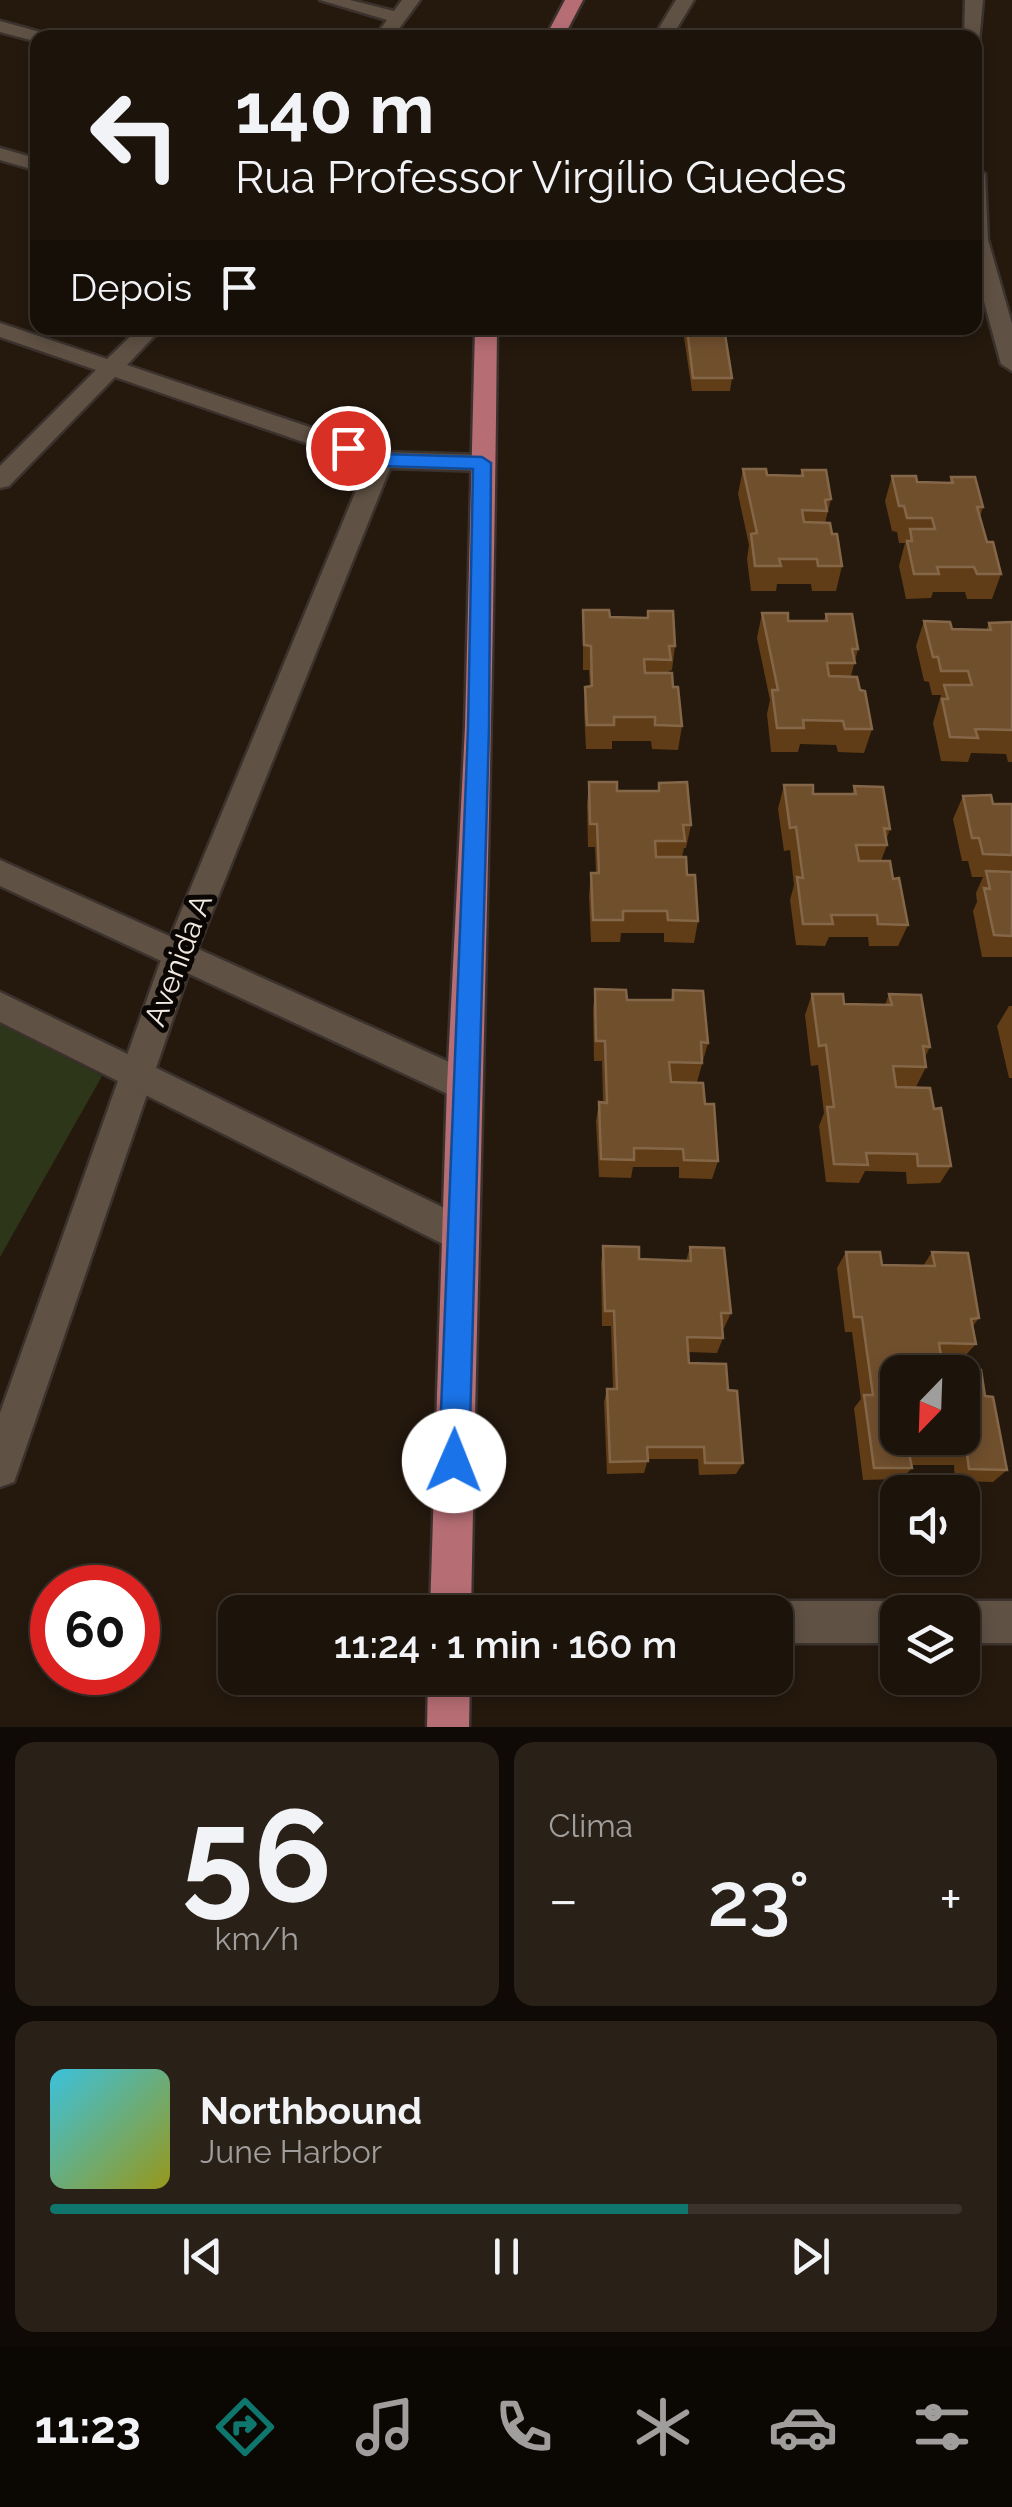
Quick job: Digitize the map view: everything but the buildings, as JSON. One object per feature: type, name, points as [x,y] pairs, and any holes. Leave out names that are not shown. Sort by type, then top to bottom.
[{"type":"main road","points":[[558,30],[574,0]]},
{"type":"main road","points":[[450,1595],[464,1086],[479,728],[486,335]]},
{"type":"main road","points":[[448,1727],[449,1695]]},
{"type":"street","points":[[329,0],[398,17]]},
{"type":"street","points":[[389,30],[411,0]]},
{"type":"street","points":[[667,30],[685,0]]},
{"type":"street","points":[[973,30],[974,0]]},
{"type":"street","points":[[0,26],[30,35]]},
{"type":"street","points":[[0,154],[30,163]]},
{"type":"street","points":[[982,261],[1012,364]]},
{"type":"street","points":[[0,330],[381,460],[482,463]]},
{"type":"street","points":[[0,480],[145,335]]},
{"type":"street","name":"Avenida A","points":[[0,1468],[178,956],[381,460]]},
{"type":"street","points":[[0,872],[464,1086]]},
{"type":"street","points":[[0,1006],[460,1234]]},
{"type":"street","points":[[793,1622],[880,1622]]},
{"type":"street","points":[[980,1622],[1012,1622]]},
{"type":"green space","points":[[0,1024],[102,1076],[0,1257]]},
{"type":"route","points":[[348,448],[381,460],[482,463],[479,728],[454,1461]]}]
